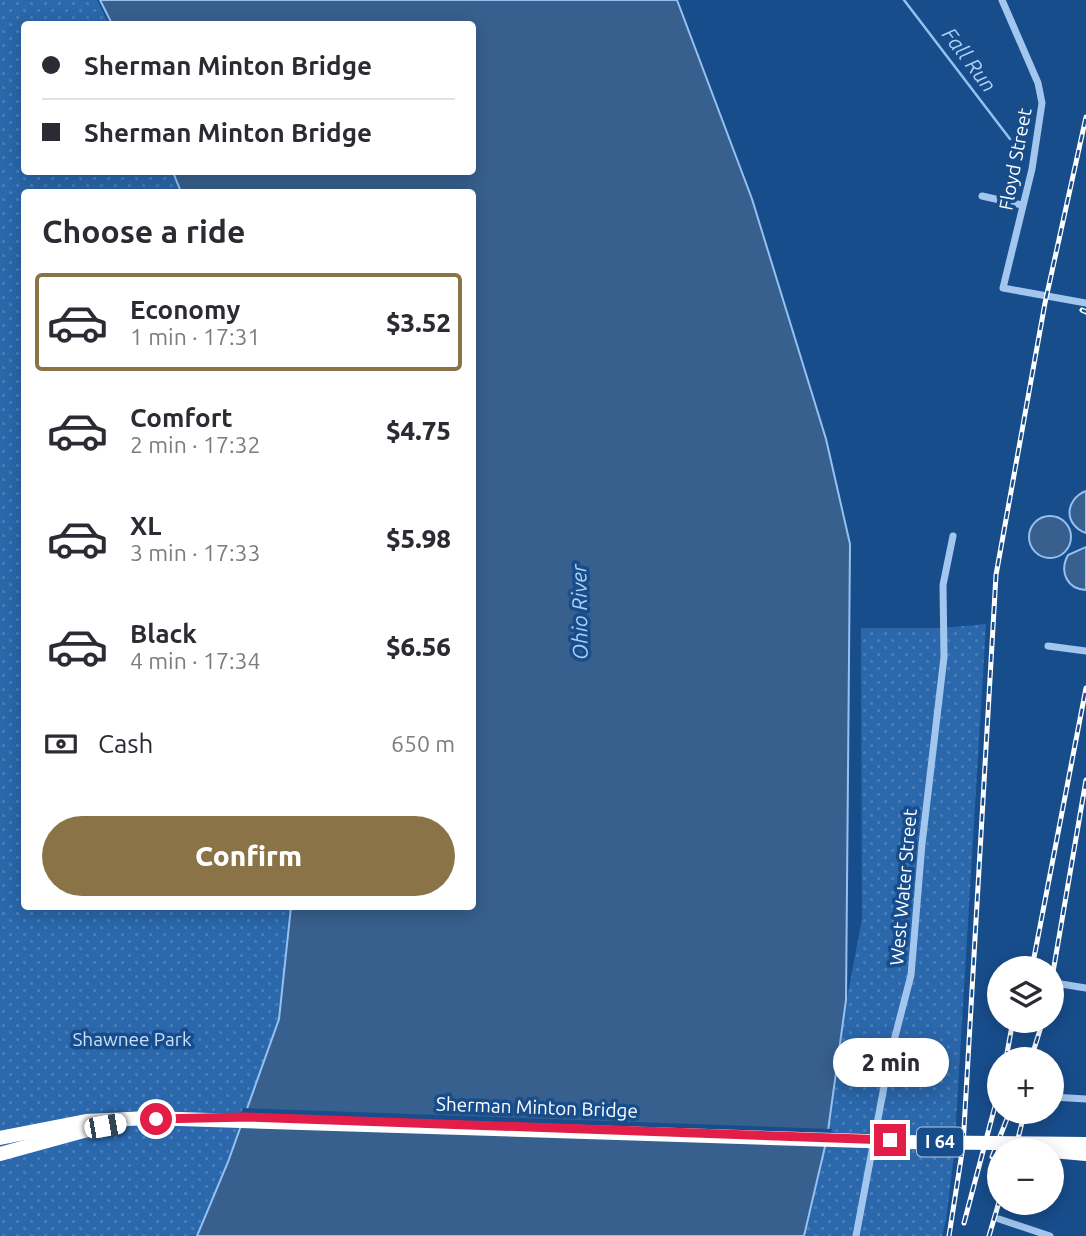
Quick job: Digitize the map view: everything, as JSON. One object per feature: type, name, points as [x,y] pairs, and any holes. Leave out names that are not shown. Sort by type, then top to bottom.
[{"type":"highway","name":"Sherman Minton Bridge","points":[[0,1136],[66,1120],[148,1115],[1083,1146]]},
{"type":"highway","name":"Sherman Minton Bridge","points":[[0,1154],[72,1133],[119,1124],[217,1116],[904,1141],[987,1147]]},
{"type":"highway","name":"Sherman Minton Bridge","points":[[1064,1149],[1083,1146]]},
{"type":"street","name":"Floyd Street","points":[[1002,0],[1038,83],[1042,103],[1041,123],[1003,288],[1086,303]]},
{"type":"street","points":[[982,196],[1022,205]]},
{"type":"street","name":"West Water Street","points":[[856,1236],[889,1060],[911,975],[920,856],[944,657],[943,585],[953,536]]},
{"type":"street","points":[[1048,646],[1086,651]]},
{"type":"street","points":[[1064,984],[1086,988]]},
{"type":"street","points":[[1064,1098],[1086,1099]]},
{"type":"street","points":[[999,1219],[1050,1236]]},
{"type":"green space","name":"Shawnee Park","points":[[0,0],[97,0],[108,21],[21,21],[21,175],[183,175],[188,189],[21,189],[21,910],[291,910],[279,1019],[228,1162],[197,1236],[0,1236]]},
{"type":"green space","points":[[986,624],[954,1155],[942,1236],[804,1236],[827,1138],[843,1019],[862,919],[861,628],[943,628]]},
{"type":"water","name":"Ohio River","points":[[100,0],[677,0],[752,199],[826,439],[850,544],[846,1000],[827,1138],[804,1236],[197,1236],[228,1162],[279,1019],[291,910],[476,910],[476,189],[180,189],[174,175],[476,175],[476,21],[110,21]]},
{"type":"water","points":[[1086,491],[1086,533],[1074,524],[1070,512],[1074,500]]},
{"type":"water","points":[[1050,516],[1065,522],[1071,537],[1065,552],[1050,558],[1035,552],[1029,537],[1035,522]]},
{"type":"water","points":[[1086,547],[1086,590],[1079,589],[1066,579],[1064,568],[1068,555]]},
{"type":"pier","points":[[243,1108],[832,1129],[829,1146],[238,1124]]},
{"type":"waterway","name":"Fall Run","points":[[904,0],[1010,139]]},
{"type":"railway","points":[[949,1236],[963,1146],[996,575],[1045,303],[1086,117]]},
{"type":"railway","points":[[1082,310],[1086,312]]},
{"type":"railway","points":[[1034,956],[1086,688]]},
{"type":"railway","points":[[1056,956],[1086,780]]},
{"type":"railway","points":[[1008,1047],[1011,1033]]},
{"type":"railway","points":[[1035,1047],[1039,1033]]},
{"type":"railway","points":[[964,1223],[990,1124]]},
{"type":"railway","points":[[999,1138],[1005,1124]]},
{"type":"railway","points":[[1018,1138],[1022,1124]]},
{"type":"railway","points":[[989,1236],[995,1215]]},
{"type":"route","points":[[156,1119],[248,1117],[890,1140]]}]
